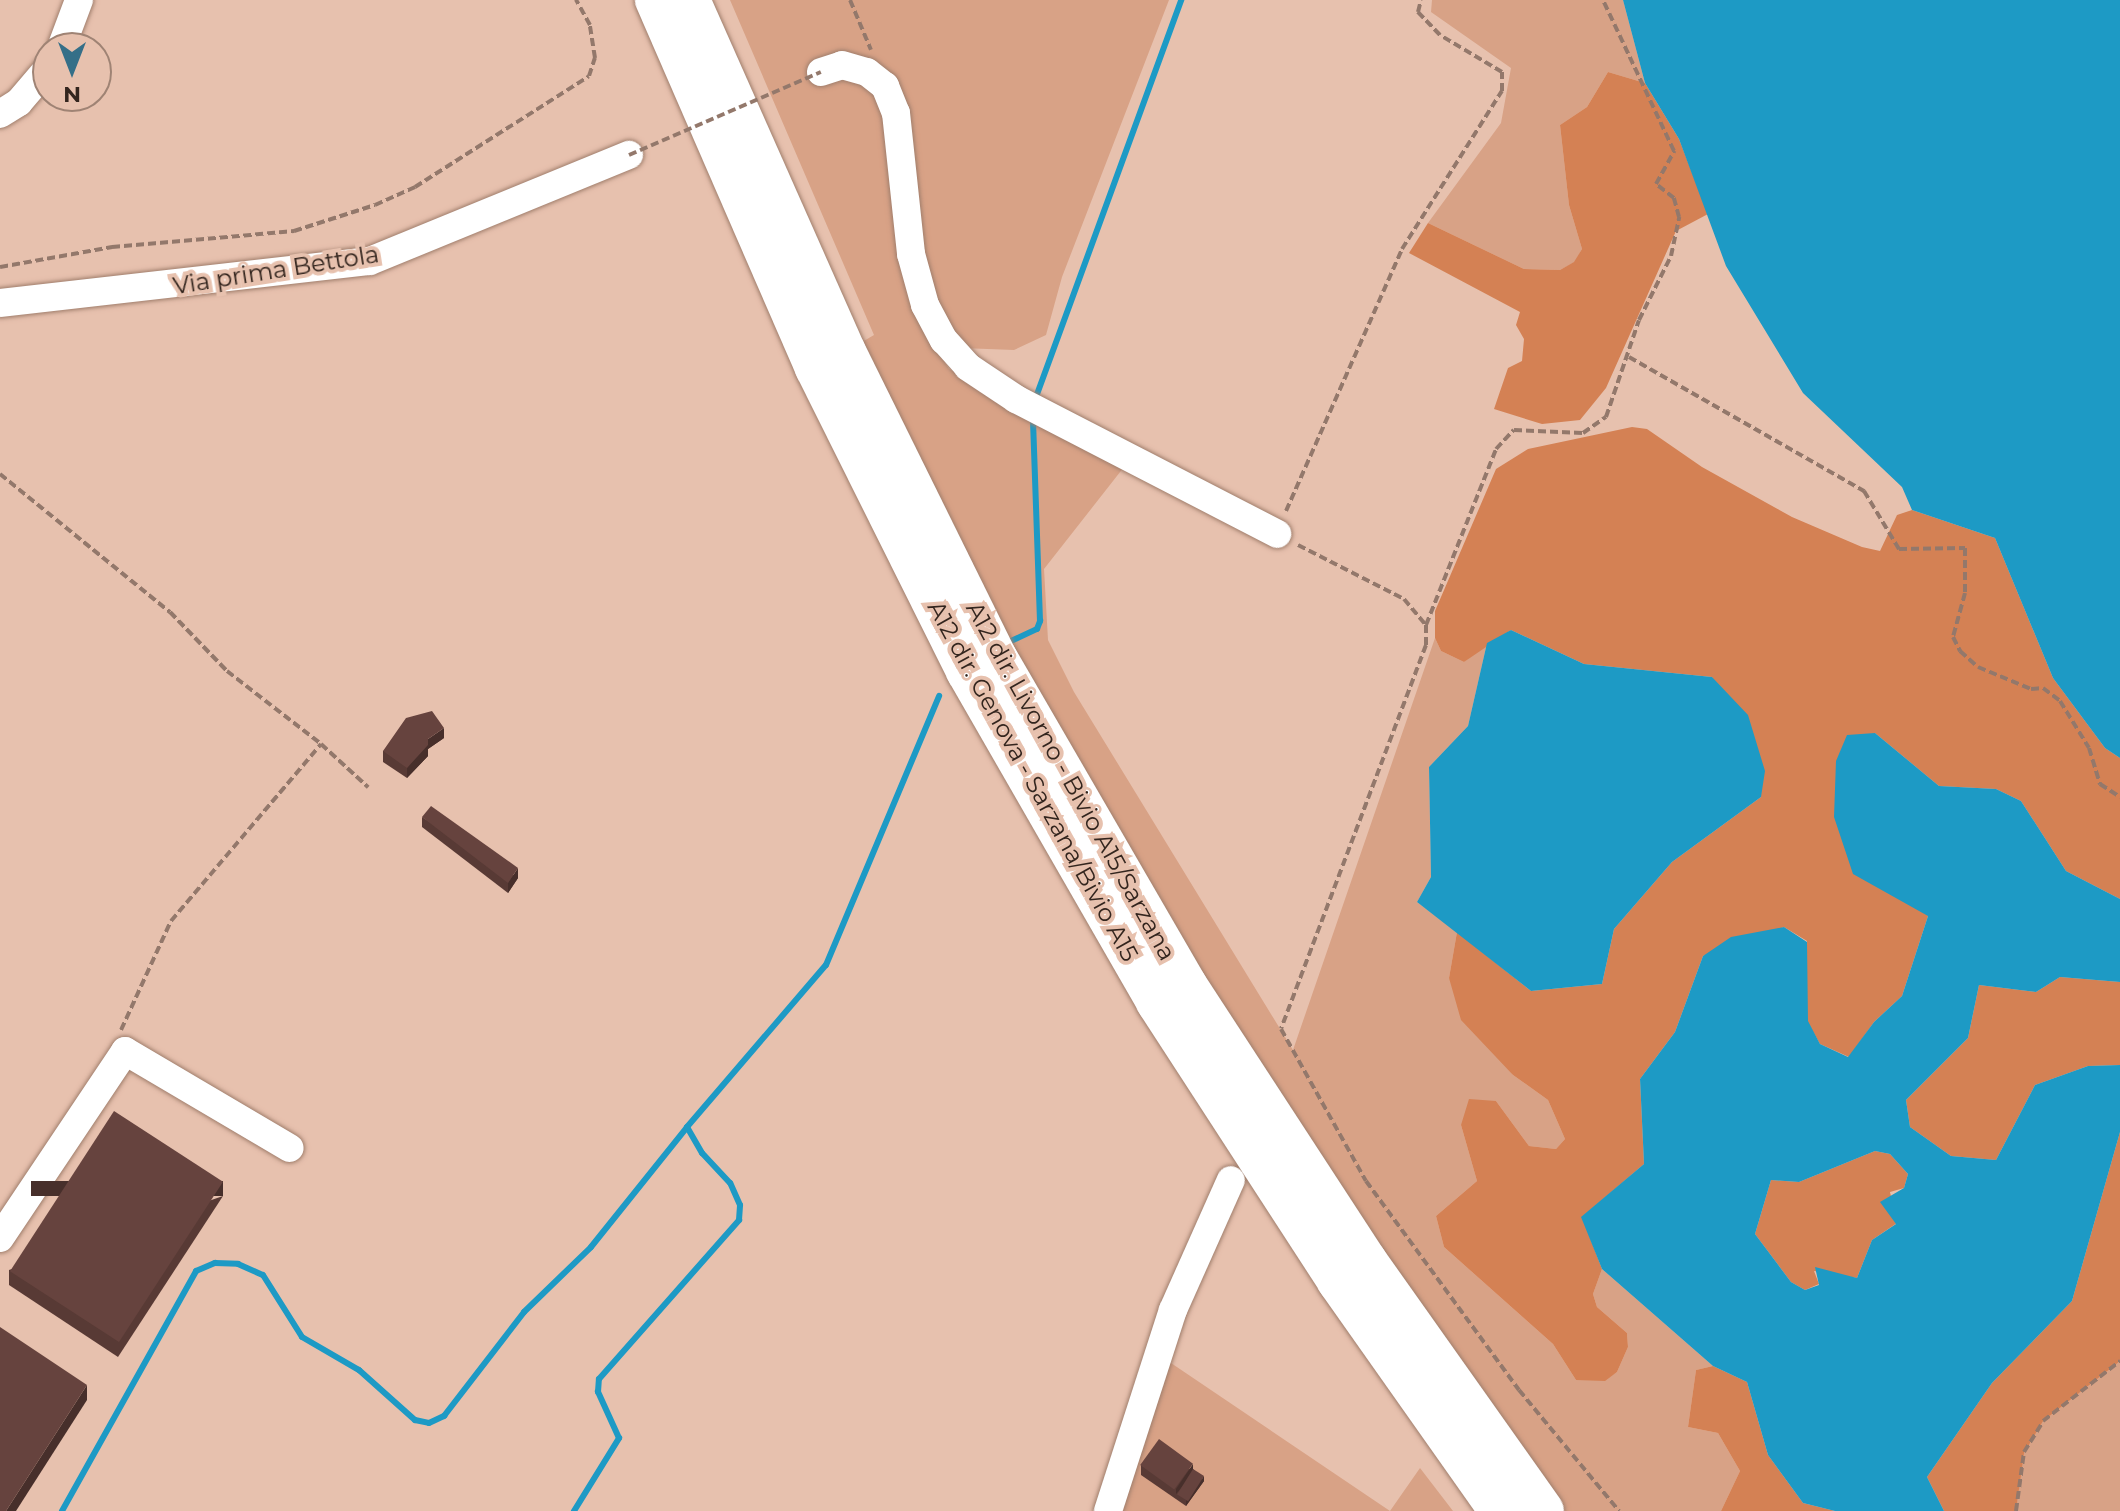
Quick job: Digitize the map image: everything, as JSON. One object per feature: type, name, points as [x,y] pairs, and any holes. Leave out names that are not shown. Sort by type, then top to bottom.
[{"type":"highway","name":"A12 dir. Genova - Sarzana/Bivio A15","points":[[656,0],[816,368],[967,671],[1157,1002],[1338,1281],[1500,1511]]},
{"type":"highway","name":"A12 dir. Livorno - Bivio A15/Sarzana","points":[[689,0],[845,352],[997,659],[1186,985],[1366,1261],[1543,1511]]},
{"type":"street","points":[[67,32],[79,0]]},
{"type":"street","points":[[821,72],[842,65],[867,72],[885,86],[896,113],[911,254],[925,305],[944,340],[968,367],[1016,399],[1277,534]]},
{"type":"street","points":[[0,114],[19,102],[32,87]]},
{"type":"street","name":"Via prima Bettola","points":[[0,303],[370,261],[629,155]]},
{"type":"street","points":[[0,1238],[125,1051],[290,1148]]},
{"type":"street","points":[[1108,1511],[1173,1310],[1231,1180]]},
{"type":"path","points":[[0,267],[112,247],[294,231],[389,199],[589,76],[595,58],[590,25],[576,0]]},
{"type":"path","points":[[850,0],[885,86]]},
{"type":"path","points":[[1421,0],[1418,12],[1440,35],[1502,72],[1502,91],[1402,249],[1366,320],[1277,534],[1404,599],[1426,625]]},
{"type":"path","points":[[1603,0],[1674,151],[1656,184],[1674,198],[1679,217],[1671,256],[1639,320],[1629,357],[1606,417],[1583,433],[1514,430],[1496,449],[1469,528],[1426,625],[1426,645],[1281,1029],[1366,1181],[1519,1390],[1619,1511]]},
{"type":"path","points":[[629,155],[821,72]]},
{"type":"path","points":[[1629,357],[1864,491],[1899,549],[1965,548],[1965,593],[1953,637],[1960,651],[1978,667],[2031,689],[2043,688],[2060,701],[2089,748],[2100,784],[2120,797]]},
{"type":"path","points":[[0,474],[170,612],[227,671],[321,744],[368,787]]},
{"type":"path","points":[[125,1051],[119,1036],[129,1003],[171,921],[321,744]]},
{"type":"path","points":[[2016,1511],[2024,1452],[2043,1421],[2120,1361]]},
{"type":"shaded area","points":[[730,0],[1169,0],[1062,277],[1046,335],[1014,350],[935,347],[949,369],[1124,467],[1044,569],[1048,640],[1074,692],[1293,1050],[1435,638],[1441,651],[1464,662],[1487,643],[1468,726],[1429,767],[1431,877],[1417,902],[1457,932],[1449,978],[1513,1075],[1548,1100],[1565,1139],[1556,1149],[1529,1146],[1496,1101],[1461,1125],[1477,1181],[1436,1216],[1444,1247],[1553,1344],[1576,1380],[1605,1380],[1617,1372],[1628,1347],[1627,1333],[1597,1307],[1593,1294],[1602,1269],[1713,1366],[1696,1370],[1688,1427],[1718,1433],[1740,1471],[1721,1511],[1543,1511],[1366,1261],[845,352],[874,335]]},
{"type":"shaded area","points":[[1432,0],[1623,0],[1645,83],[1608,72],[1587,107],[1560,125],[1569,205],[1582,249],[1575,262],[1560,270],[1524,269],[1428,223],[1501,123],[1511,68],[1431,12]]},
{"type":"shaded area","points":[[1608,72],[1645,83],[1679,139],[1708,214],[1676,231],[1606,388],[1580,420],[1542,424],[1494,409],[1508,368],[1522,361],[1524,339],[1516,325],[1520,312],[1409,253],[1428,223],[1524,269],[1560,270],[1574,262],[1582,249],[1569,205],[1560,125],[1587,107]]},
{"type":"shaded area","points":[[1632,427],[1647,429],[1702,467],[1792,517],[1862,547],[1880,551],[1897,515],[1912,510],[1995,538],[2053,678],[2105,748],[2120,758],[2120,899],[2066,871],[2021,801],[1996,789],[1939,786],[1875,733],[1928,916],[1902,996],[1874,1022],[1849,1057],[1820,1044],[1807,1021],[1807,941],[1784,927],[1703,956],[1675,1032],[1640,1079],[1644,1164],[1582,1217],[1602,1269],[1593,1294],[1597,1307],[1627,1333],[1628,1347],[1617,1372],[1605,1381],[1576,1380],[1553,1344],[1444,1247],[1436,1216],[1477,1181],[1461,1125],[1469,1099],[1496,1101],[1529,1146],[1556,1149],[1565,1139],[1548,1100],[1513,1075],[1461,1020],[1449,978],[1457,932],[1531,991],[1602,984],[1614,929],[1672,862],[1761,797],[1712,677],[1584,664],[1511,630],[1464,662],[1441,651],[1435,638],[1435,611],[1496,469],[1528,449]]},
{"type":"shaded area","points":[[2060,977],[2120,982],[2120,1065],[2088,1066],[2035,1085],[1996,1160],[1951,1156],[1910,1127],[1906,1100],[1968,1038],[1979,985],[2036,992]]},
{"type":"shaded area","points":[[2120,1132],[2120,1361],[2043,1421],[2024,1453],[2016,1511],[1944,1511],[1927,1477],[1992,1383],[2072,1301]]},
{"type":"shaded area","points":[[1875,1151],[1890,1154],[1908,1174],[1904,1188],[1890,1192],[1897,1223],[1872,1240],[1857,1278],[1814,1271],[1819,1284],[1805,1290],[1791,1282],[1755,1234],[1771,1180],[1799,1182]]},
{"type":"shaded area","points":[[2120,1290],[2120,1511],[2016,1511],[2020,1479],[1986,1428]]},
{"type":"shaded area","points":[[1168,1361],[1390,1511],[1120,1511]]},
{"type":"shaded area","points":[[1713,1366],[1747,1382],[1768,1455],[1803,1503],[1835,1511],[1721,1511],[1740,1471],[1718,1433],[1688,1427],[1696,1370]]},
{"type":"shaded area","points":[[1420,1468],[1453,1511],[1390,1511]]},
{"type":"water","points":[[1623,0],[2120,0],[2120,758],[2105,748],[2053,678],[1995,538],[1912,510],[1902,487],[1803,393],[1726,266],[1679,139],[1645,83]]},
{"type":"water","points":[[1511,630],[1584,664],[1712,677],[1748,715],[1765,771],[1761,797],[1672,862],[1614,929],[1602,984],[1531,991],[1417,902],[1431,877],[1429,767],[1468,726],[1487,643]]},
{"type":"water","points":[[1875,733],[1939,786],[1996,789],[2021,801],[2066,871],[2120,899],[2120,982],[2060,977],[2036,992],[1979,985],[1968,1038],[1906,1100],[1910,1127],[1951,1156],[1996,1160],[2035,1085],[2088,1066],[2120,1065],[2120,1132],[2072,1301],[1992,1383],[1927,1477],[1944,1511],[1835,1511],[1803,1503],[1768,1455],[1747,1382],[1713,1366],[1602,1269],[1581,1217],[1644,1164],[1640,1079],[1675,1032],[1703,956],[1731,937],[1784,927],[1807,942],[1808,1021],[1820,1044],[1848,1057],[1874,1022],[1902,996],[1928,916],[1853,874],[1834,817],[1836,761],[1847,735]],"holes":[[[1875,1151],[1890,1154],[1908,1174],[1904,1188],[1880,1202],[1896,1224],[1872,1240],[1857,1278],[1815,1267],[1819,1285],[1805,1290],[1791,1282],[1755,1234],[1771,1180],[1799,1182]]]},
{"type":"building","points":[[432,711],[444,728],[428,739],[428,745],[407,768],[383,751],[406,718]]},
{"type":"building","points":[[431,806],[518,868],[508,883],[422,817]]},
{"type":"building","points":[[114,1111],[223,1182],[119,1342],[10,1271]]},
{"type":"building","points":[[0,1327],[87,1385],[6,1511],[0,1511]]},
{"type":"building","points":[[1159,1439],[1193,1464],[1174,1490],[1140,1465]]},
{"type":"building","points":[[1193,1469],[1204,1476],[1188,1501],[1177,1494]]},
{"type":"waterway","points":[[1036,397],[1181,0]]},
{"type":"waterway","points":[[1009,642],[1037,629],[1040,621],[1033,421]]},
{"type":"waterway","points":[[574,1511],[619,1438],[598,1392],[599,1379],[739,1220],[740,1205],[730,1183],[702,1153],[687,1127],[826,965],[939,696]]},
{"type":"waterway","points":[[62,1511],[196,1271],[215,1263],[238,1264],[263,1275],[302,1337],[359,1370],[415,1420],[429,1423],[444,1416],[524,1312],[591,1247],[687,1127]]}]
